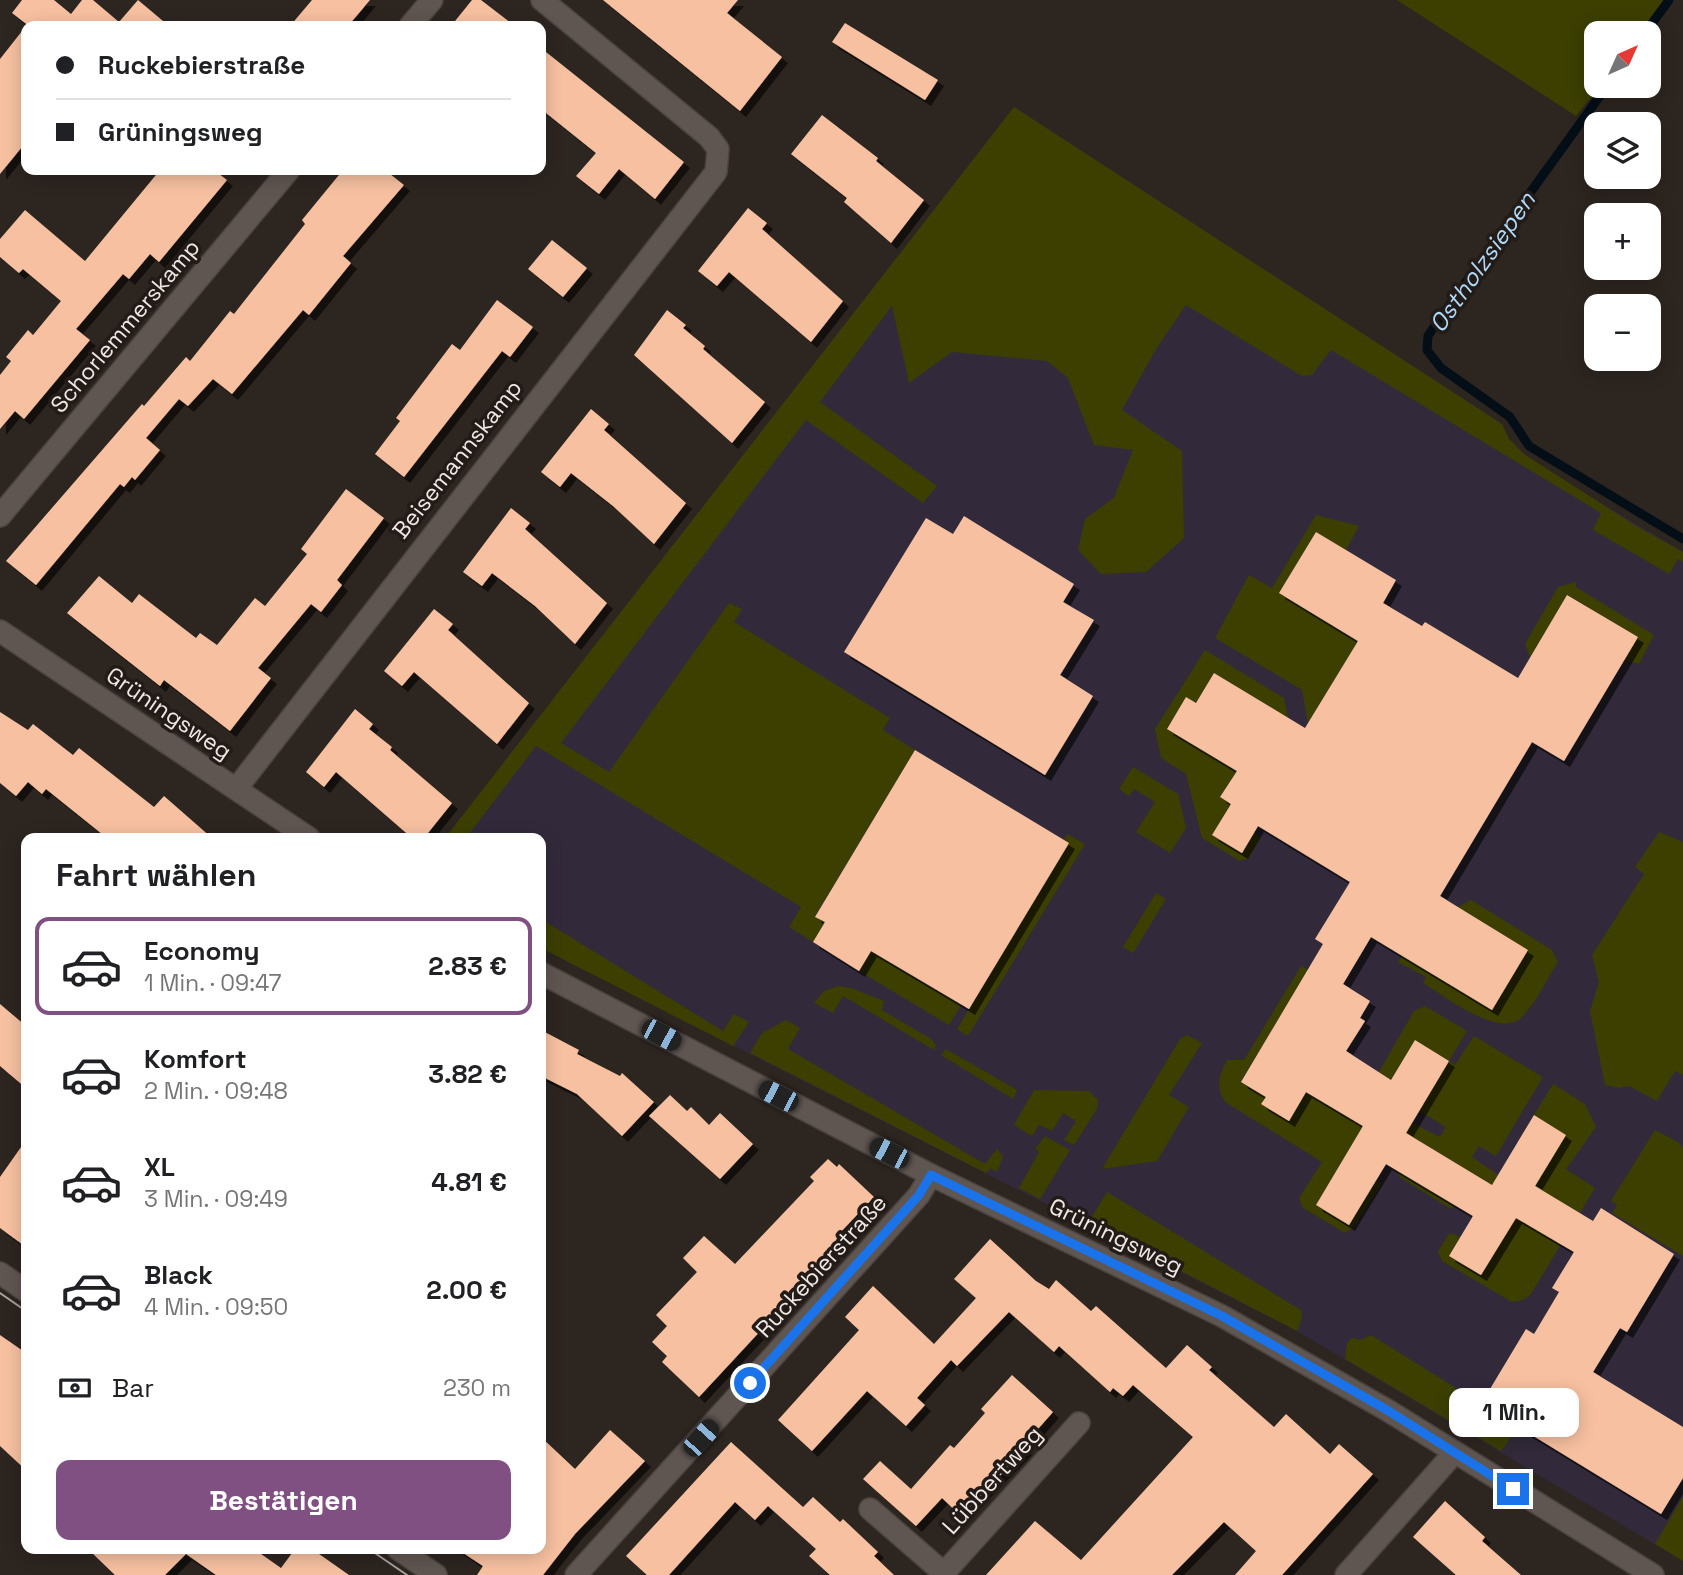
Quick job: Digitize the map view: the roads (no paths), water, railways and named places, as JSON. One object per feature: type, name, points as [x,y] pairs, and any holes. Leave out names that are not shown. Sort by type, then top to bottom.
[{"type":"street","points":[[414,21],[432,0]]},
{"type":"street","name":"Beisemannskamp","points":[[236,789],[716,172],[719,162],[718,149],[709,137],[542,0]]},
{"type":"street","name":"Schorlemmerskamp","points":[[0,516],[285,175]]},
{"type":"street","name":"Grüningsweg","points":[[0,631],[302,833]]},
{"type":"street","name":"Grüningsweg","points":[[546,976],[931,1175],[1222,1316],[1455,1452],[1653,1575]]},
{"type":"street","name":"Ruckebierstraße","points":[[576,1575],[919,1195],[931,1175]]},
{"type":"street","points":[[0,1273],[21,1288]]},
{"type":"street","name":"Lübbertweg","points":[[870,1509],[945,1574],[1079,1423]]},
{"type":"street","points":[[1346,1575],[1455,1452]]},
{"type":"street","points":[[405,1554],[436,1575]]},
{"type":"waterway","name":"Ostholzsiepen","points":[[1654,21],[1669,0]]},
{"type":"waterway","name":"Ostholzsiepen","points":[[1598,98],[1440,318],[1428,336],[1427,350],[1441,368],[1510,417],[1529,446],[1683,539]]},
{"type":"tram line","points":[[0,1293],[21,1308]]},
{"type":"tram line","points":[[376,1554],[407,1575]]}]
